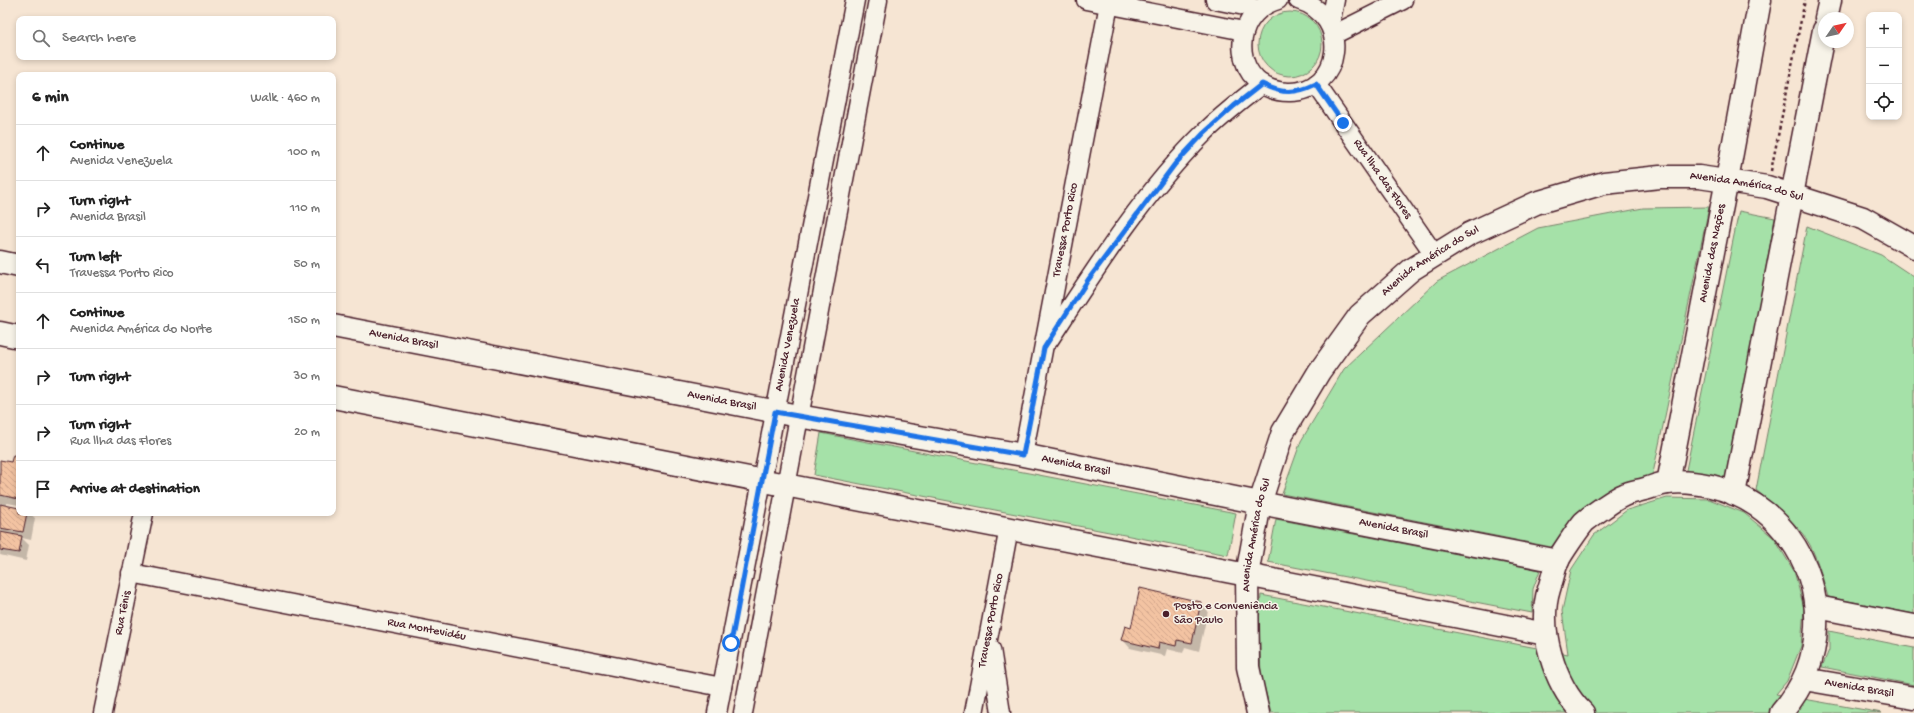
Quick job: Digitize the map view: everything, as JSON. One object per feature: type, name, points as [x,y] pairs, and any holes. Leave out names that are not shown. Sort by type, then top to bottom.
[{"type":"main road","name":"Avenida das Nações","points":[[1668,483],[1727,180],[1760,0]]},
{"type":"main road","points":[[1827,12],[1830,0]]},
{"type":"main road","points":[[1734,494],[1820,48]]},
{"type":"main road","name":"Avenida América do Sul","points":[[1258,713],[1248,667],[1247,575],[1260,503],[1283,432],[1319,372],[1360,315],[1412,270],[1434,254],[1469,234],[1536,203],[1604,183],[1660,177],[1699,177],[1768,187],[1863,218],[1914,247]]},
{"type":"main road","points":[[0,262],[16,265]]},
{"type":"main road","name":"Avenida Brasil","points":[[336,327],[775,412],[1023,455],[1558,561]]},
{"type":"main road","points":[[0,333],[16,336]]},
{"type":"main road","points":[[336,398],[1546,634]]},
{"type":"main road","points":[[1583,713],[1568,694],[1558,675],[1550,655],[1546,634],[1547,597],[1558,561],[1584,523],[1622,495],[1668,483],[1696,483],[1723,489],[1752,502],[1777,522],[1797,547],[1811,576],[1817,607],[1815,644],[1804,679],[1794,696],[1781,713]]},
{"type":"main road","points":[[1817,607],[1914,626]]},
{"type":"main road","name":"Avenida Brasil","points":[[1804,679],[1914,698]]},
{"type":"street","name":"Avenida Venezuela","points":[[717,713],[855,0]]},
{"type":"street","name":"Avenida Venezuela","points":[[743,713],[798,416],[878,0]]},
{"type":"street","points":[[1086,0],[1244,31]]},
{"type":"street","points":[[1215,0],[1259,9]]},
{"type":"street","points":[[1278,0],[1259,9],[1251,17],[1244,31],[1242,50],[1245,63],[1252,75],[1262,84],[1274,90],[1289,92],[1303,90],[1316,84],[1327,72],[1333,58],[1335,42],[1332,30],[1321,13],[1305,1]]},
{"type":"street","points":[[1332,30],[1335,0]]},
{"type":"street","points":[[1332,30],[1403,0]]},
{"type":"street","name":"Travessa Porto Rico","points":[[1023,455],[1109,4]]},
{"type":"street","points":[[1044,348],[1088,280],[1175,164],[1209,128],[1262,84]]},
{"type":"street","name":"Rua llha das Flores","points":[[1316,84],[1434,254]]},
{"type":"street","name":"Rua Tênis","points":[[103,713],[143,516]]},
{"type":"street","name":"Travessa Porto Rico","points":[[974,713],[1009,528]]},
{"type":"street","name":"Rua Montevidéu","points":[[132,573],[722,687]]},
{"type":"street","points":[[989,636],[1001,713]]},
{"type":"path","points":[[1768,187],[1805,0]]},
{"type":"green space","points":[[1290,12],[1302,14],[1313,21],[1320,32],[1322,44],[1320,56],[1313,67],[1302,74],[1290,76],[1278,74],[1267,67],[1260,56],[1258,44],[1260,32],[1267,21],[1278,14]]},
{"type":"green space","points":[[1709,207],[1652,478],[1577,519],[1551,547],[1282,494],[1301,441],[1344,369],[1437,281],[1538,228],[1643,208]]},
{"type":"green space","points":[[1739,211],[1775,218],[1727,483],[1685,475]]},
{"type":"green space","points":[[1807,226],[1881,255],[1914,277],[1914,614],[1828,597],[1815,557],[1805,537],[1785,515],[1756,490]]},
{"type":"green space","points":[[821,433],[1236,513],[1228,555],[814,475]]},
{"type":"green space","points":[[1667,498],[1709,499],[1744,513],[1774,538],[1794,571],[1804,608],[1801,646],[1787,681],[1776,694],[1882,713],[1271,713],[1261,675],[1259,622],[1261,595],[1568,654],[1562,611],[1571,570],[1594,535],[1627,510]]},
{"type":"green space","points":[[1276,519],[1540,570],[1533,589],[1532,613],[1268,562]]},
{"type":"green space","points":[[1829,631],[1914,648],[1914,685],[1822,667],[1829,650]]},
{"type":"building","points":[[13,455],[16,456],[16,498],[0,495],[0,460],[11,462]]},
{"type":"building","points":[[0,504],[16,507],[16,516],[26,516],[23,532],[0,528]]},
{"type":"building","points":[[0,532],[22,536],[19,553],[0,550]]},
{"type":"building","name":"Posto e Conveniência São Paulo","points":[[1140,588],[1201,602],[1192,643],[1177,640],[1176,646],[1159,642],[1158,649],[1121,640],[1125,626],[1131,628]]},
{"type":"place","name":"Posto e Conveniência São Paulo","points":[[1166,614]]},
{"type":"route","points":[[731,643],[775,412],[1023,455],[1044,348],[1088,280],[1140,208],[1175,164],[1204,133],[1234,106],[1262,84],[1274,90],[1289,92],[1303,90],[1316,84],[1343,123]]}]
